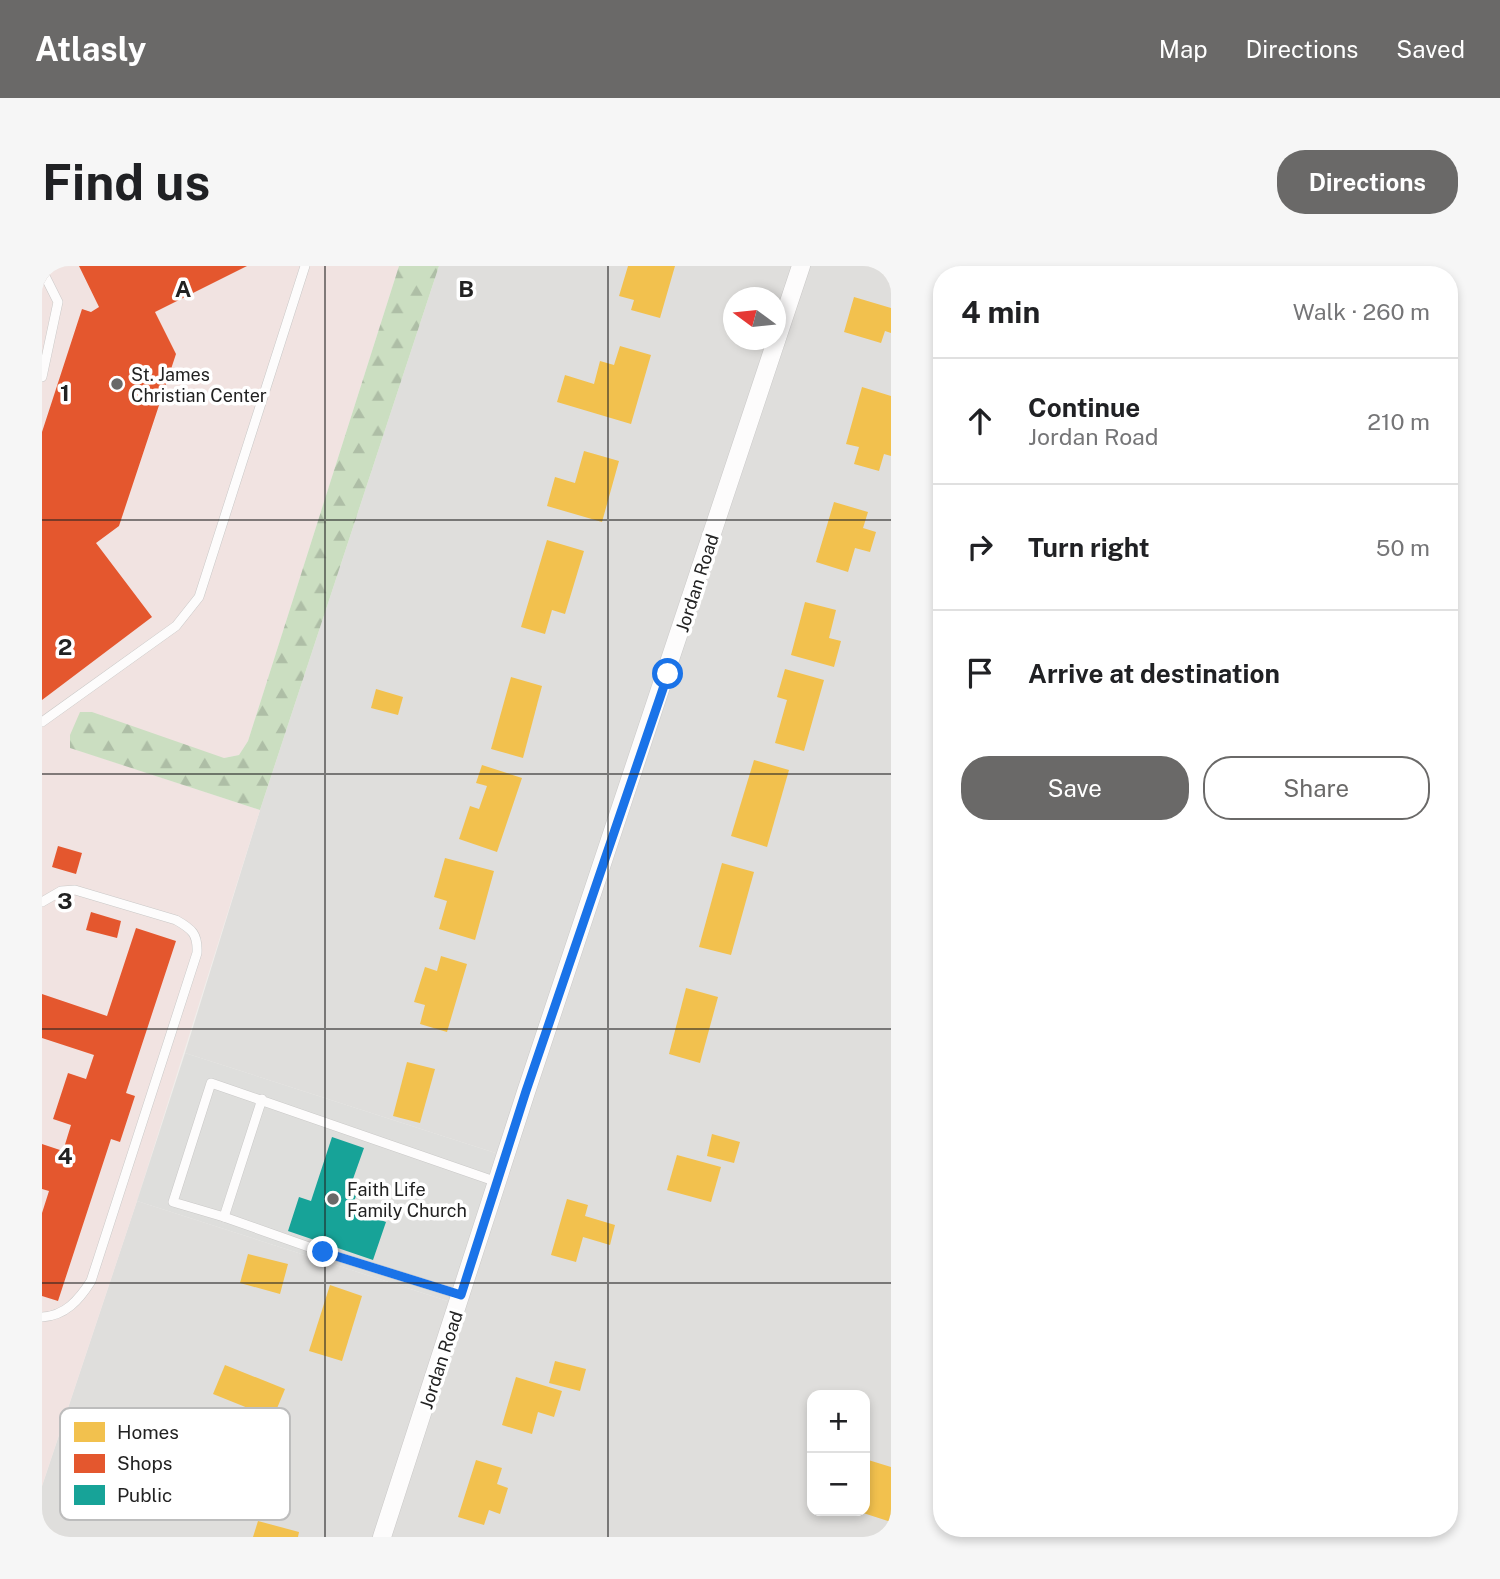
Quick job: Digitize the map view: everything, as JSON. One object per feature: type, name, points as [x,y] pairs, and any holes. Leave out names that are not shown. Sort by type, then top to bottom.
[{"type":"street","name":"Jordan Road","points":[[382,1537],[801,266]]},
{"type":"lane","points":[[42,722],[176,626],[199,597],[305,266]]},
{"type":"lane","points":[[42,270],[58,302],[42,377]]},
{"type":"lane","points":[[42,902],[61,891],[75,890],[176,920],[191,928],[198,939],[197,953],[91,1281],[79,1300],[60,1313],[42,1317]]},
{"type":"lane","points":[[461,1295],[173,1202],[207,1097],[212,1083],[498,1182]]},
{"type":"lane","points":[[224,1217],[266,1100]]},
{"type":"shaded area","points":[[42,266],[399,266],[248,741],[239,755],[224,758],[71,748],[260,810],[137,1201],[68,1408],[60,1408],[60,1432],[42,1486]]},
{"type":"shaded area","points":[[439,266],[891,266],[891,1537],[55,1537],[42,1533],[42,1486],[60,1432],[60,1520],[290,1520],[290,1408],[68,1408],[137,1201],[460,1305],[508,1157],[185,1053],[260,810]]},
{"type":"shaded area","points":[[185,1053],[508,1157],[460,1305],[137,1201]]},
{"type":"green space","points":[[399,266],[439,266],[260,810],[70,748],[70,735],[80,712],[92,712],[224,758],[239,755],[248,741]]},
{"type":"building: Homes","points":[[628,266],[675,266],[660,318],[631,310],[634,300],[619,296]]},
{"type":"building: Homes","points":[[854,297],[891,308],[891,333],[885,331],[881,343],[844,332]]},
{"type":"building: Homes","points":[[620,346],[651,355],[631,424],[557,402],[565,375],[594,384],[600,361],[614,365]]},
{"type":"building: Homes","points":[[862,387],[891,396],[891,456],[884,454],[879,471],[854,464],[859,447],[846,444]]},
{"type":"building: Homes","points":[[584,451],[619,461],[602,522],[547,506],[555,477],[575,483]]},
{"type":"building: Homes","points":[[834,502],[868,512],[863,528],[876,532],[870,552],[855,548],[848,572],[816,562]]},
{"type":"building: Homes","points":[[547,540],[584,551],[565,614],[552,610],[545,634],[521,627]]},
{"type":"building: Homes","points":[[805,602],[836,610],[829,638],[841,641],[834,667],[791,655]]},
{"type":"building: Homes","points":[[785,669],[824,680],[804,751],[775,743],[787,700],[777,697]]},
{"type":"building: Homes","points":[[511,677],[542,686],[523,758],[491,749]]},
{"type":"building: Homes","points":[[376,689],[403,697],[398,715],[371,708]]},
{"type":"building: Homes","points":[[754,760],[789,770],[767,847],[731,836]]},
{"type":"building: Homes","points":[[482,765],[522,778],[497,852],[459,839],[470,806],[479,809],[487,786],[476,783]]},
{"type":"building: Homes","points":[[445,858],[494,871],[475,940],[439,929],[447,901],[434,897]]},
{"type":"building: Homes","points":[[722,863],[754,872],[731,955],[699,947]]},
{"type":"building: Homes","points":[[441,956],[467,964],[447,1032],[420,1024],[425,1005],[414,1002],[425,967],[437,971]]},
{"type":"building: Homes","points":[[686,988],[718,997],[700,1063],[669,1054]]},
{"type":"building: Homes","points":[[407,1062],[435,1069],[420,1123],[393,1116]]},
{"type":"building: Homes","points":[[712,1134],[740,1142],[734,1163],[707,1156]]},
{"type":"building: Homes","points":[[677,1155],[721,1167],[711,1202],[667,1190]]},
{"type":"building: Homes","points":[[567,1199],[588,1205],[585,1216],[615,1225],[610,1245],[583,1237],[576,1262],[551,1255]]},
{"type":"building: Homes","points":[[248,1254],[288,1264],[280,1294],[240,1283]]},
{"type":"building: Homes","points":[[330,1285],[362,1296],[342,1361],[309,1351]]},
{"type":"building: Homes","points":[[555,1361],[586,1369],[580,1391],[549,1383]]},
{"type":"building: Homes","points":[[225,1365],[285,1389],[277,1408],[248,1408],[213,1394]]},
{"type":"building: Homes","points":[[516,1377],[562,1391],[554,1417],[538,1412],[532,1434],[502,1425]]},
{"type":"building: Homes","points":[[476,1460],[502,1468],[497,1484],[508,1488],[500,1514],[489,1510],[484,1525],[458,1517]]},
{"type":"building: Homes","points":[[870,1461],[891,1467],[891,1522],[870,1515]]},
{"type":"building: Homes","points":[[258,1521],[299,1532],[298,1537],[253,1537]]},
{"type":"building: Shops","points":[[79,266],[247,266],[155,312],[176,354],[119,526],[96,543],[152,617],[42,700],[42,432],[82,309],[91,312],[99,307]]},
{"type":"building: Shops","points":[[58,846],[82,853],[76,874],[52,867]]},
{"type":"building: Shops","points":[[91,912],[121,921],[117,938],[86,930]]},
{"type":"building: Shops","points":[[136,928],[176,941],[126,1093],[135,1096],[120,1142],[111,1139],[58,1301],[42,1296],[42,1213],[49,1191],[42,1189],[42,1144],[63,1151],[71,1125],[53,1119],[68,1073],[86,1079],[94,1055],[42,1038],[42,994],[107,1016]]},
{"type":"building: Public","name":"Faith Life Family Church","points":[[332,1137],[364,1148],[348,1193],[356,1196],[351,1209],[386,1222],[373,1260],[288,1231],[299,1197],[311,1201]]},
{"type":"place","name":"St. James Christian Center","points":[[117,384]]},
{"type":"place","name":"Faith Life Family Church","points":[[333,1199]]},
{"type":"route","points":[[323,1252],[461,1295],[526,1091],[668,674]]}]
